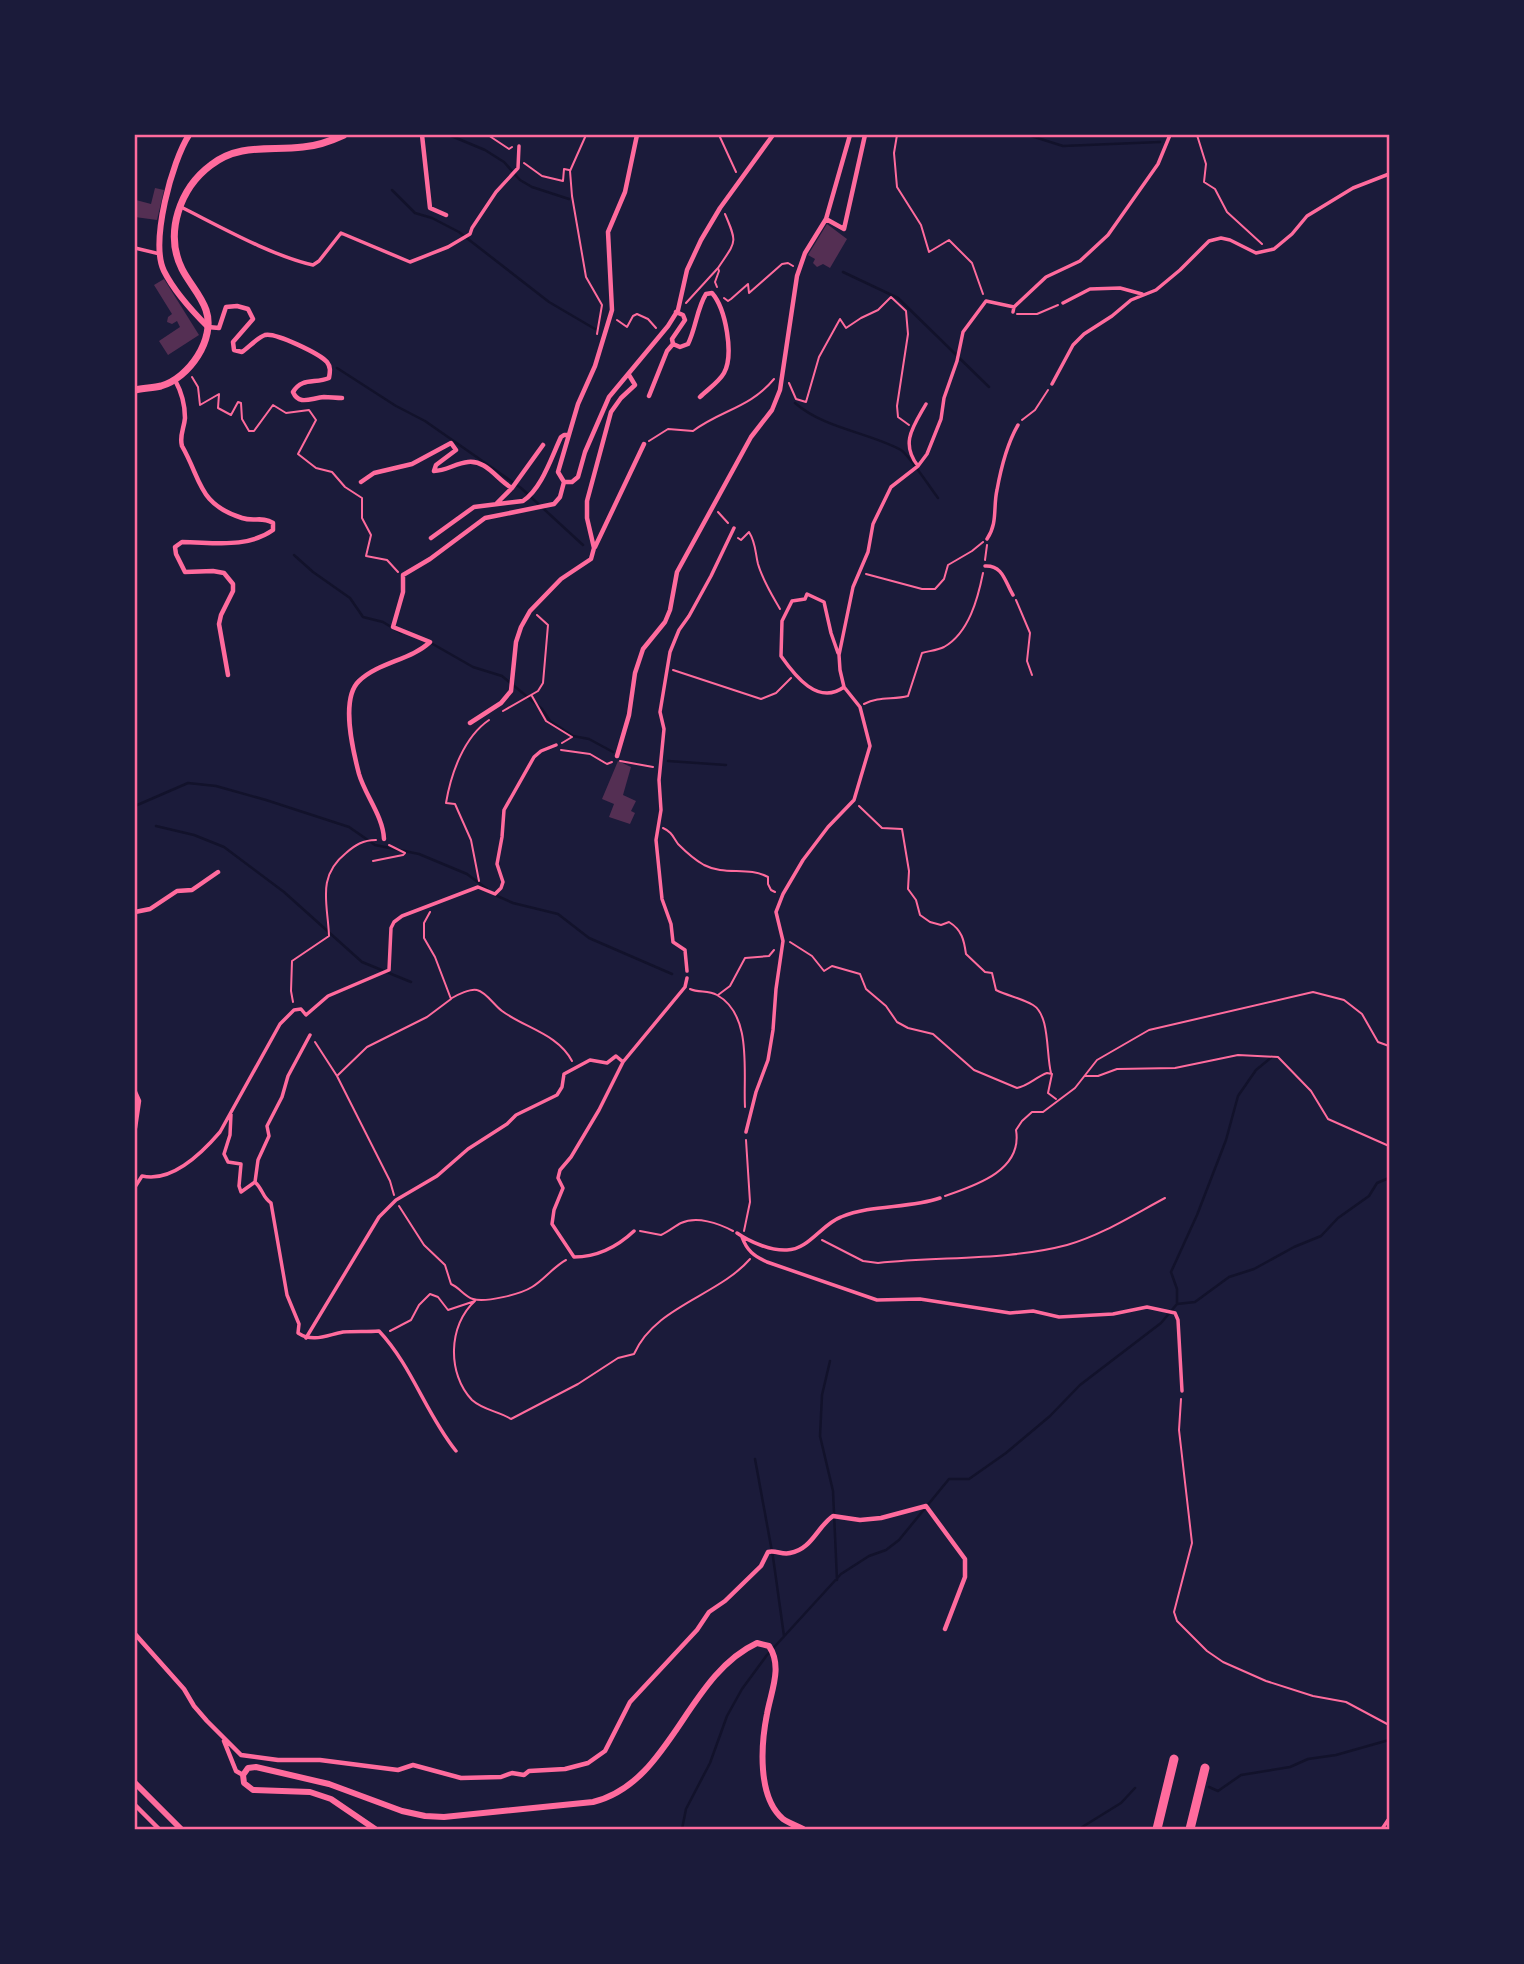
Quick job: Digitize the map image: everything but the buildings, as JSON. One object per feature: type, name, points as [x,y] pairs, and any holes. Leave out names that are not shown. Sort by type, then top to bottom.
[{"type":"highway","points":[[1157,1829],[1174,1759]]},
{"type":"highway","points":[[1190,1829],[1205,1768]]},
{"type":"main road","points":[[135,390],[161,386],[178,376],[204,346],[208,314],[181,268],[175,251],[174,229],[179,206],[197,178],[222,157],[250,149],[322,144],[344,135]]},
{"type":"street","points":[[189,135],[173,167],[160,232],[160,254],[164,270],[184,300],[208,327],[219,328],[226,307],[248,309],[253,319],[233,342],[234,351],[242,352],[266,335],[284,340],[329,364],[329,378],[322,381],[303,381],[293,392],[296,398],[301,401],[324,397],[342,398]]},
{"type":"street","points":[[422,135],[430,208],[446,215]]},
{"type":"street","points":[[384,839],[359,774],[348,723],[353,691],[362,678],[430,642],[393,627],[402,592],[403,575],[430,559],[485,518],[554,504],[560,497],[564,482],[558,472],[578,404],[602,346],[612,310],[608,232],[625,192],[637,135]]},
{"type":"street","points":[[564,482],[572,482],[579,477],[585,453],[604,406],[668,326],[677,311],[687,270],[701,240],[720,208],[773,135]]},
{"type":"street","points":[[617,756],[629,715],[635,673],[643,649],[665,622],[670,610],[677,572],[751,437],[772,410],[780,390],[797,276],[806,253],[826,219],[850,135]]},
{"type":"street","points":[[826,219],[844,229],[865,135]]},
{"type":"street","points":[[839,655],[858,572],[868,552],[873,524],[891,487],[918,466],[928,454],[941,419],[962,332],[986,301],[1014,309],[1046,277],[1080,261],[1108,235],[1158,164],[1170,135]]},
{"type":"street","points":[[179,206],[230,232],[300,262],[313,265],[319,261],[341,233],[410,262],[448,247],[470,234],[496,192],[518,168],[519,146]]},
{"type":"street","points":[[1052,384],[1073,345],[1084,334],[1142,294],[1156,290],[1180,270],[1203,245],[1213,239],[1230,240],[1256,253],[1274,249],[1292,234],[1307,216],[1353,188],[1389,174]]},
{"type":"street","points":[[836,188],[849,197]]},
{"type":"street","points":[[135,248],[160,254]]},
{"type":"street","points":[[1063,303],[1090,289],[1120,288],[1142,294]]},
{"type":"street","points":[[673,344],[680,347],[688,344],[703,298],[706,293],[712,293],[727,326],[727,360],[725,372],[700,397]]},
{"type":"street","points":[[649,396],[667,351],[673,344],[672,339],[685,320],[677,311]]},
{"type":"street","points":[[594,548],[587,518],[587,501],[611,412],[621,397],[635,385],[629,375]]},
{"type":"street","points":[[178,376],[185,417],[180,437],[182,446],[210,502],[219,509],[246,520],[264,518],[273,523],[273,530],[261,538],[244,542],[182,542],[175,547],[185,572],[213,570],[223,573],[233,584],[233,591],[219,624],[228,675]]},
{"type":"street","points":[[918,466],[909,454],[912,428],[926,404]]},
{"type":"street","points":[[987,539],[994,529],[996,492],[1010,439],[1018,425]]},
{"type":"street","points":[[431,538],[474,508],[528,498],[561,437],[569,435]]},
{"type":"street","points":[[361,482],[374,473],[412,464],[452,443],[456,450],[436,465],[434,471],[464,463],[479,464],[512,488]]},
{"type":"street","points":[[470,723],[501,703],[511,691],[516,642],[521,626],[530,611],[561,579],[591,559],[644,444]]},
{"type":"street","points":[[496,503],[512,488],[543,445]]},
{"type":"street","points":[[687,971],[685,950],[673,942],[671,924],[662,899],[656,839],[664,729],[660,712],[670,652],[733,530]]},
{"type":"street","points":[[985,565],[992,565],[1000,571],[1013,595]]},
{"type":"street","points":[[746,1132],[768,1060],[783,940],[776,912],[803,860],[828,827],[854,800],[870,746],[860,706],[844,687],[839,655],[823,601],[807,594],[805,599],[792,601],[782,621],[781,656],[794,674],[817,692],[837,692],[844,687]]},
{"type":"street","points":[[135,1188],[142,1176],[153,1178],[187,1164],[214,1140],[280,1024],[294,1010],[301,1009],[306,1015],[328,996],[390,970],[391,928],[394,922],[402,916],[478,887],[495,894],[502,888],[503,882],[497,864],[504,810],[534,757],[541,751],[556,746]]},
{"type":"street","points":[[135,912],[150,909],[177,891],[192,890],[218,872]]},
{"type":"street","points":[[634,1231],[608,1249],[588,1257],[574,1257],[552,1224],[554,1210],[563,1188],[558,1178],[560,1170],[599,1110],[623,1062],[685,987],[687,978]]},
{"type":"street","points":[[231,1112],[230,1135],[224,1154],[228,1162],[241,1164],[241,1192],[255,1182],[258,1160],[269,1136],[267,1126],[282,1097],[288,1076],[310,1035]]},
{"type":"street","points":[[305,1338],[379,1217],[396,1200],[437,1177],[468,1149],[507,1124],[516,1115],[557,1095],[562,1087],[564,1074],[590,1060],[607,1063],[616,1056],[623,1062]]},
{"type":"street","points":[[135,1091],[139,1101],[135,1128]]},
{"type":"street","points":[[255,1182],[261,1187],[264,1198],[271,1203],[288,1295],[299,1324],[298,1333],[305,1338],[323,1338],[344,1332],[379,1331],[395,1348],[444,1436],[456,1451]]},
{"type":"street","points":[[737,1233],[773,1249],[790,1251],[807,1242],[825,1225],[849,1214],[861,1210],[921,1204],[940,1198]]},
{"type":"street","points":[[744,1231],[745,1246],[753,1255],[877,1300],[920,1299],[1010,1313],[1033,1311],[1059,1317],[1113,1314],[1147,1307],[1175,1313],[1178,1320],[1182,1391]]},
{"type":"street","points":[[135,1634],[184,1689],[194,1706],[241,1755],[278,1760],[320,1759],[398,1770],[413,1765],[461,1778],[502,1777],[512,1773],[565,1769],[588,1763],[605,1751],[630,1702],[697,1630],[709,1612],[726,1601],[761,1566],[768,1552],[794,1552],[816,1536],[833,1516],[860,1520],[881,1518],[926,1506],[965,1559],[965,1577],[945,1629]]},
{"type":"street","points":[[375,1829],[331,1799],[310,1792],[253,1790],[244,1783],[243,1775],[248,1768],[256,1767],[329,1784],[402,1811],[425,1816],[467,1815],[593,1802],[628,1788],[646,1770],[690,1707],[721,1670],[742,1650],[757,1643],[771,1649],[776,1661],[776,1674],[763,1739],[765,1782],[771,1804],[783,1819],[803,1829]]},
{"type":"street","points":[[223,1737],[236,1771],[243,1775]]},
{"type":"street","points":[[135,1783],[181,1829]]},
{"type":"street","points":[[135,1805],[159,1829]]},
{"type":"street","points":[[1382,1829],[1388,1820]]},
{"type":"path","points":[[488,135],[509,149],[514,144],[519,146],[525,164],[542,176],[563,181],[564,169],[570,171]]},
{"type":"path","points":[[586,135],[570,171],[586,277],[602,305],[597,328],[597,344],[602,346]]},
{"type":"path","points":[[719,135],[738,175]]},
{"type":"path","points":[[897,135],[894,153],[897,187],[921,225],[929,252],[948,240],[972,263],[986,301]]},
{"type":"path","points":[[1198,135],[1206,164],[1204,182],[1215,189],[1227,212],[1261,243],[1266,251]]},
{"type":"path","points":[[677,311],[682,310],[733,246],[736,238],[722,210]]},
{"type":"path","points":[[718,268],[715,285],[728,301],[739,295],[748,284],[749,293],[782,264],[795,267],[793,275],[797,276]]},
{"type":"path","points":[[785,368],[796,399],[806,402],[819,357],[840,319],[846,328],[861,317],[878,310],[891,297],[906,311],[908,334],[897,406],[898,417],[912,428]]},
{"type":"path","points":[[1014,309],[1019,316],[1037,314],[1063,303]]},
{"type":"path","points":[[612,310],[614,319],[628,327],[638,314],[648,319],[657,329]]},
{"type":"path","points":[[644,444],[668,429],[693,431],[710,418],[737,409],[762,394],[778,373]]},
{"type":"path","points":[[178,376],[192,377],[198,387],[200,405],[219,394],[218,408],[231,415],[238,402],[242,403],[242,419],[249,432],[254,431],[273,405],[286,413],[309,410],[316,420],[298,454],[316,468],[332,471],[345,487],[362,498],[362,518],[371,535],[366,556],[387,560],[403,575]]},
{"type":"path","points":[[1018,425],[1035,410],[1052,384]]},
{"type":"path","points":[[719,509],[720,516],[741,540],[749,532],[754,540],[758,564],[771,597],[780,607],[782,621]]},
{"type":"path","points":[[860,706],[874,699],[908,696],[922,653],[943,648],[966,624],[974,608],[985,565],[987,539]]},
{"type":"path","points":[[858,572],[922,589],[935,589],[944,579],[948,565],[987,539]]},
{"type":"path","points":[[1013,595],[1030,633],[1027,661],[1032,675]]},
{"type":"path","points":[[478,887],[477,862],[471,840],[455,804],[446,803],[449,786],[457,763],[476,729],[538,691],[543,683],[548,625],[530,611]]},
{"type":"path","points":[[669,669],[761,699],[776,693],[794,674]]},
{"type":"path","points":[[532,695],[546,721],[572,737],[556,746],[562,751],[590,754],[607,764],[615,760],[661,769]]},
{"type":"path","points":[[854,800],[882,828],[902,829],[909,871],[908,889],[916,900],[920,915],[930,922],[941,925],[949,922],[957,927],[964,940],[966,954],[985,972],[992,973],[996,990],[1036,1006],[1042,1016],[1047,1058],[1052,1074],[1048,1093],[1057,1100]]},
{"type":"path","points":[[659,826],[671,832],[678,843],[702,864],[724,871],[756,871],[768,877],[771,890],[783,894]]},
{"type":"path","points":[[294,1010],[291,990],[292,961],[329,936],[326,890],[328,874],[336,862],[365,841],[384,839],[383,844],[405,853],[373,862]]},
{"type":"path","points":[[440,901],[427,916],[423,932],[451,999]]},
{"type":"path","points":[[718,995],[730,986],[746,958],[769,956],[783,940],[812,956],[824,971],[832,966],[860,974],[866,989],[886,1006],[897,1022],[908,1028],[933,1034],[974,1070],[1017,1088],[1023,1087],[1037,1076],[1052,1074]]},
{"type":"path","points":[[685,987],[700,993],[718,995],[731,1008],[743,1040],[745,1107]]},
{"type":"path","points":[[337,1076],[367,1047],[427,1017],[451,999],[472,990],[479,990],[502,1011],[566,1050],[576,1069]]},
{"type":"path","points":[[940,1198],[970,1188],[997,1174],[1011,1157],[1017,1137],[1016,1130],[1022,1121],[1032,1112],[1043,1112],[1075,1088],[1097,1060],[1149,1030],[1313,992],[1344,1000],[1362,1014],[1378,1042],[1389,1045]]},
{"type":"path","points":[[310,1035],[337,1076],[390,1181],[403,1215],[424,1245],[445,1265],[451,1284],[458,1287],[464,1295],[476,1300]]},
{"type":"path","points":[[1084,1076],[1098,1076],[1117,1069],[1175,1068],[1238,1055],[1278,1057],[1311,1090],[1328,1119],[1389,1146]]},
{"type":"path","points":[[744,1231],[750,1202],[746,1132]]},
{"type":"path","points":[[807,1242],[823,1240],[863,1261],[878,1263],[1030,1253],[1069,1245],[1097,1234],[1165,1198]]},
{"type":"path","points":[[634,1231],[661,1235],[682,1223],[697,1220],[715,1223],[737,1233]]},
{"type":"path","points":[[476,1300],[465,1310],[459,1328],[454,1369],[473,1401],[511,1419],[579,1384],[618,1357],[634,1354],[638,1344],[664,1320],[727,1277],[753,1255]]},
{"type":"path","points":[[383,1336],[411,1320],[430,1294],[438,1297],[448,1310],[476,1300],[494,1299],[531,1288],[563,1262],[574,1257]]},
{"type":"path","points":[[1182,1391],[1179,1430],[1192,1543],[1174,1612],[1177,1621],[1207,1651],[1223,1662],[1266,1681],[1313,1696],[1346,1702],[1389,1725]]},
{"type":"waterway","points":[[449,135],[485,150],[504,162],[520,180],[532,187],[569,199]]},
{"type":"waterway","points":[[1028,135],[1063,146],[1160,142]]},
{"type":"waterway","points":[[392,190],[415,213],[432,218],[459,232],[549,302],[595,329]]},
{"type":"waterway","points":[[843,272],[898,298],[989,387]]},
{"type":"waterway","points":[[337,368],[396,406],[425,421],[521,488],[583,545]]},
{"type":"waterway","points":[[795,403],[833,425],[901,450],[938,498]]},
{"type":"waterway","points":[[294,555],[350,598],[363,617],[383,622],[401,633]]},
{"type":"waterway","points":[[431,643],[473,667],[502,676],[542,709],[550,721],[573,736],[589,739],[613,752]]},
{"type":"waterway","points":[[668,761],[726,765]]},
{"type":"waterway","points":[[135,806],[188,783],[216,786],[349,827],[375,845],[419,854],[467,874],[487,889]]},
{"type":"waterway","points":[[156,826],[194,835],[224,847],[284,892],[362,962],[411,982]]},
{"type":"waterway","points":[[495,895],[513,903],[558,914],[589,938],[672,974]]},
{"type":"waterway","points":[[1177,1304],[1177,1289],[1171,1272],[1226,1140],[1238,1096],[1256,1070],[1273,1056]]},
{"type":"waterway","points":[[682,1829],[686,1809],[710,1763],[727,1716],[742,1689],[767,1655],[841,1574],[899,1540],[949,1479],[969,1479],[1006,1453],[1050,1416],[1080,1385],[1161,1323],[1177,1304],[1195,1302],[1229,1277],[1254,1269],[1321,1236],[1338,1218],[1369,1196],[1377,1183],[1389,1178]]},
{"type":"waterway","points":[[830,1361],[822,1395],[820,1436],[833,1491],[837,1580]]},
{"type":"waterway","points":[[755,1459],[784,1636]]},
{"type":"waterway","points":[[1209,1787],[1218,1791],[1241,1775],[1290,1767],[1308,1759],[1336,1755],[1389,1740]]},
{"type":"waterway","points":[[1079,1829],[1121,1803],[1135,1788]]}]
